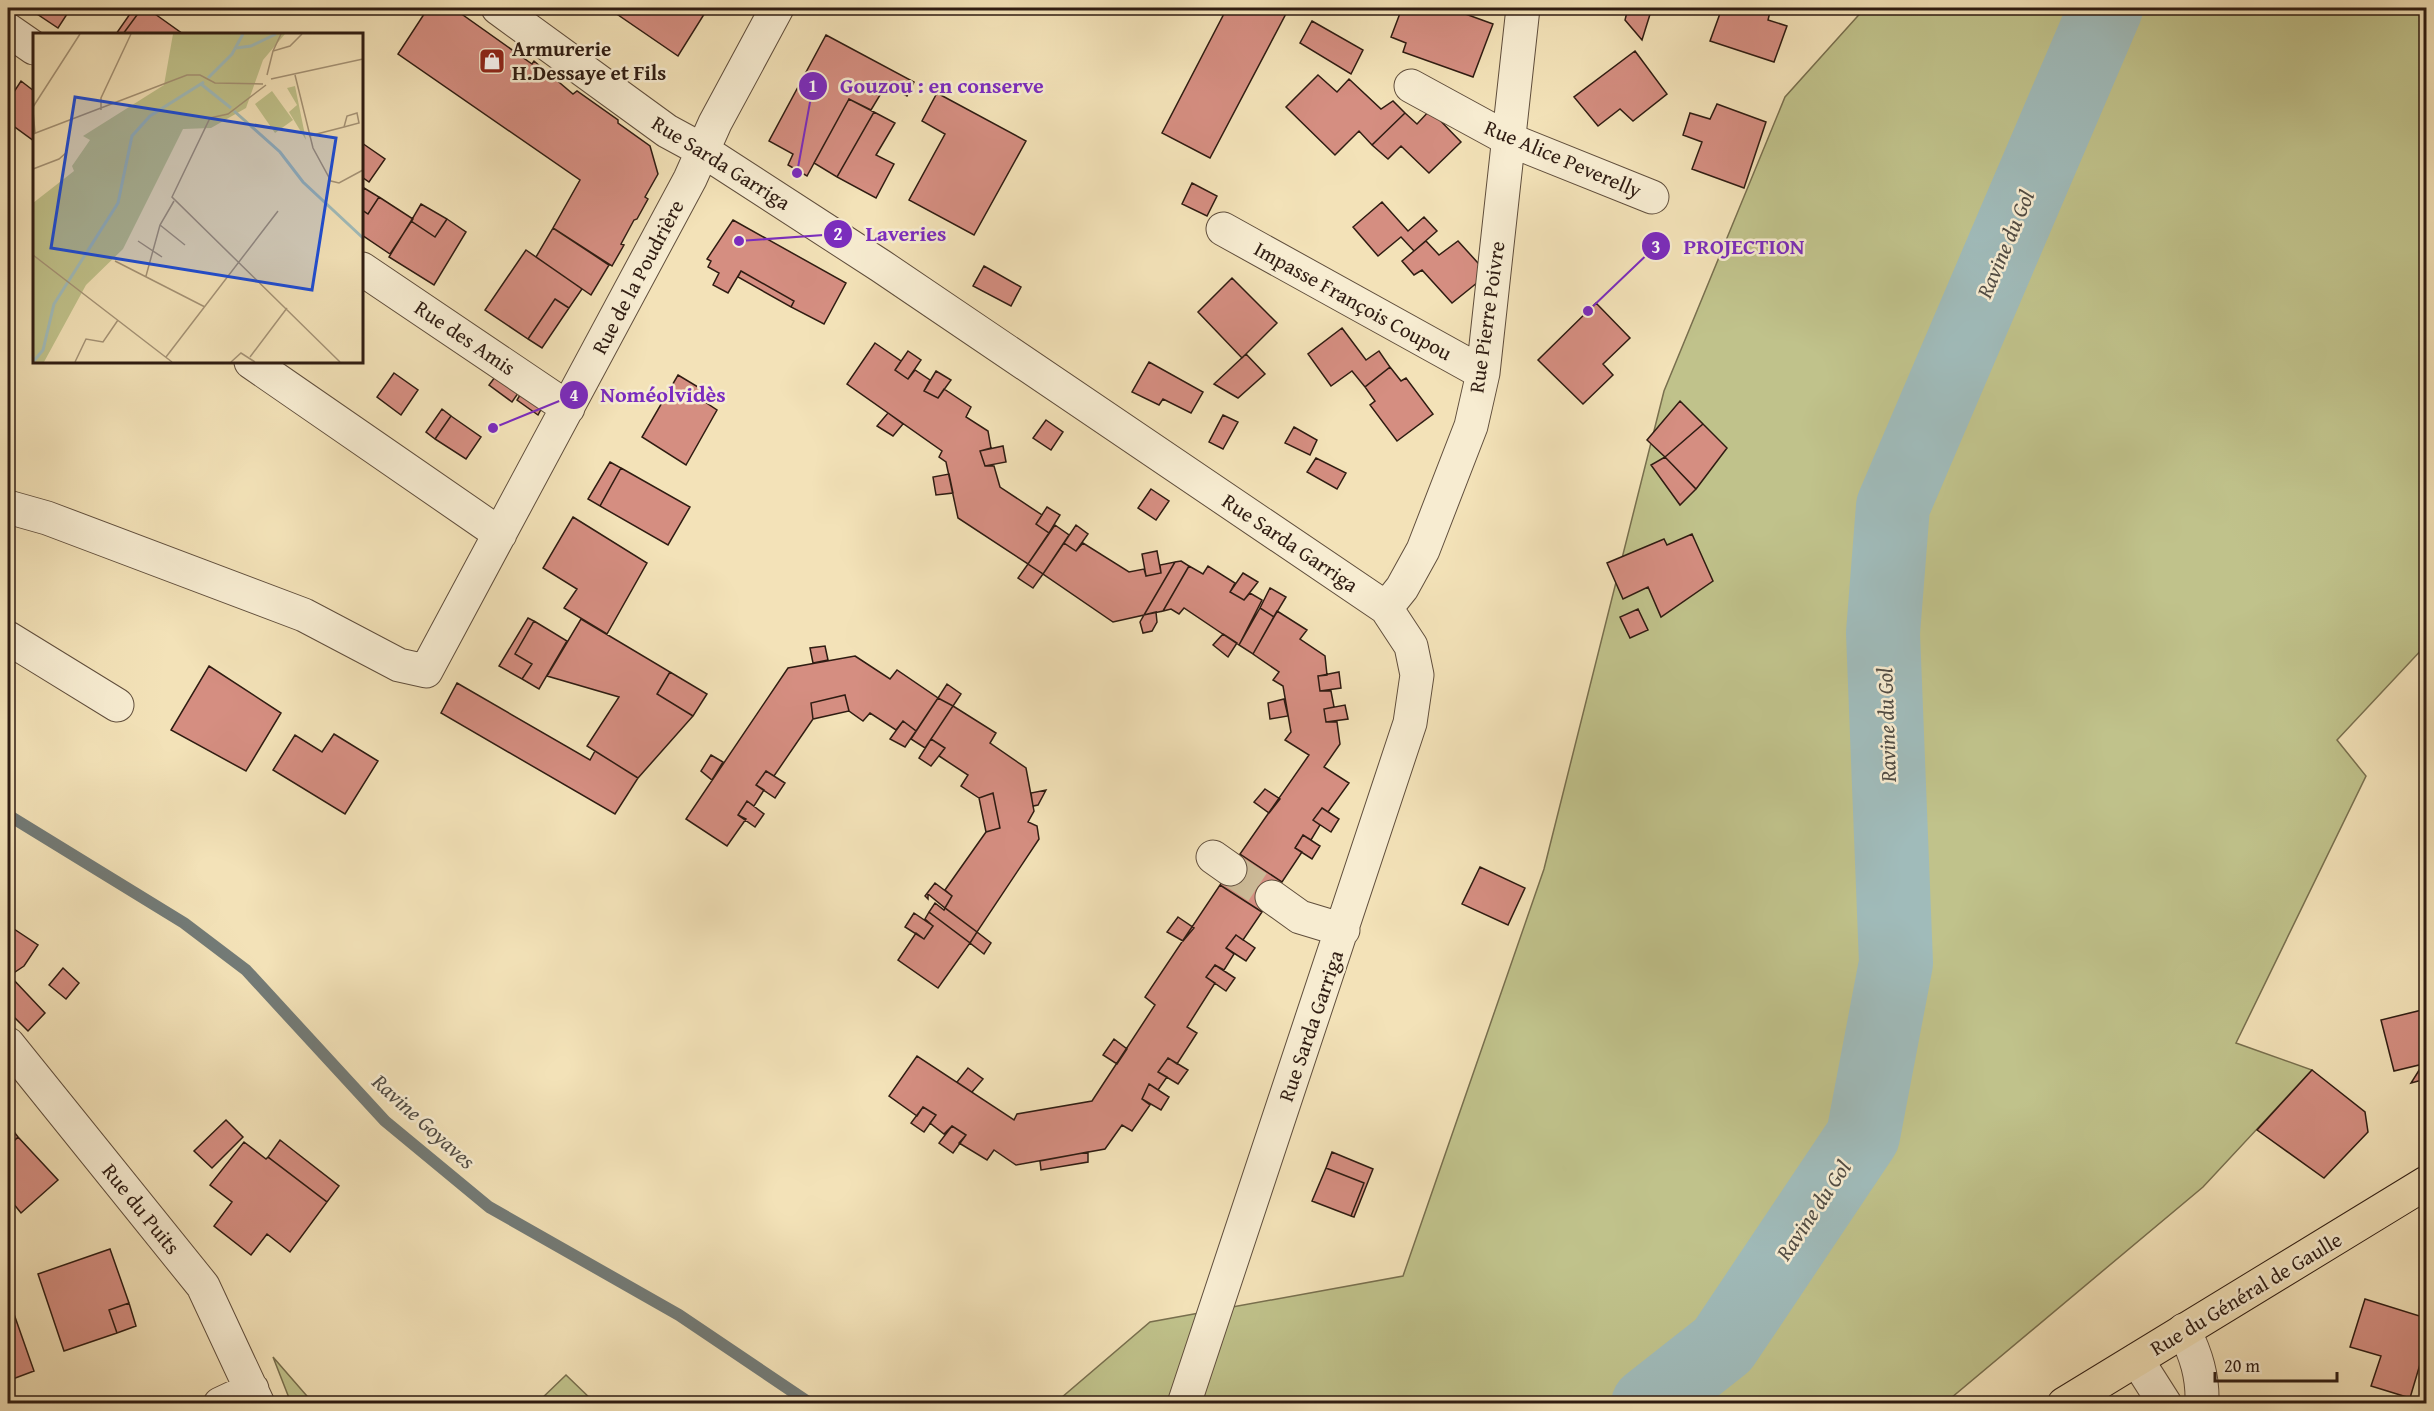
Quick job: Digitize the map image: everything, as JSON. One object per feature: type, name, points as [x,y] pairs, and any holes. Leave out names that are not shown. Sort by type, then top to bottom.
[{"type":"main road","name":"Rue du Général de Gaulle","points":[[2064,1404],[2427,1183]]},
{"type":"street","name":"Rue Sarda Garriga","points":[[498,8],[668,131],[702,150],[891,272],[1386,608],[1411,646],[1417,675],[1410,723],[1184,1404]]},
{"type":"street","name":"Rue de la Poudrière","points":[[8,507],[47,518],[304,615],[399,665],[426,671],[690,179],[715,123],[777,8]]},
{"type":"street","name":"Rue Pierre Poivre","points":[[1386,608],[1402,588],[1423,550],[1471,426],[1483,373],[1523,8]]},
{"type":"street","points":[[8,30],[33,47]]},
{"type":"street","name":"Rue Alice Peverelly","points":[[1411,86],[1510,140],[1652,197]]},
{"type":"street","name":"Impasse François Coupou","points":[[1223,229],[1483,373]]},
{"type":"street","name":"Rue des Amis","points":[[363,270],[568,408]]},
{"type":"street","points":[[252,363],[500,534]]},
{"type":"street","points":[[8,638],[117,705]]},
{"type":"street","points":[[1272,897],[1300,917],[1343,930]]},
{"type":"street","name":"Rue du Puits","points":[[8,1044],[203,1286],[255,1396],[220,1404]]},
{"type":"street","points":[[2184,1330],[2197,1356],[2202,1382],[2202,1404]]},
{"type":"street","points":[[2137,1360],[2165,1404]]},
{"type":"green space","points":[[1865,8],[2426,8],[2426,645],[2337,740],[2366,776],[2236,1043],[2312,1070],[2203,1187],[1945,1403],[1054,1404],[1150,1322],[1403,1276],[1544,869],[1664,391],[1785,97]]},
{"type":"green space","points":[[273,1357],[313,1403],[291,1403]]},
{"type":"green space","points":[[566,1375],[595,1403],[537,1403]]},
{"type":"building","points":[[28,8],[71,8],[58,28]]},
{"type":"building","points":[[126,8],[149,8],[182,33],[124,33],[137,15]]},
{"type":"building","points":[[428,8],[453,8],[532,64],[534,61],[573,94],[577,91],[650,146],[658,174],[645,197],[648,199],[621,244],[624,245],[612,266],[553,228],[580,180],[398,54]]},
{"type":"building","points":[[608,8],[708,8],[678,56]]},
{"type":"building","points":[[1227,8],[1289,8],[1210,158],[1162,133]]},
{"type":"building","points":[[1402,8],[1449,8],[1493,24],[1473,77],[1403,52],[1406,43],[1391,37]]},
{"type":"building","points":[[1628,8],[1652,8],[1642,40],[1625,20]]},
{"type":"building","points":[[1722,8],[1771,8],[1768,20],[1787,26],[1774,62],[1710,41]]},
{"type":"building","points":[[132,11],[137,15],[124,33],[117,33]]},
{"type":"building","points":[[1312,21],[1363,50],[1351,74],[1300,43]]},
{"type":"building","points":[[826,35],[914,82],[907,96],[886,85],[871,110],[849,99],[807,176],[788,165],[793,154],[769,141]]},
{"type":"building","points":[[1635,51],[1667,94],[1633,121],[1620,109],[1598,126],[1574,97]]},
{"type":"building","points":[[1318,75],[1337,92],[1349,79],[1381,109],[1393,101],[1405,113],[1372,145],[1359,131],[1335,155],[1286,107]]},
{"type":"building","points":[[21,81],[33,90],[33,140],[8,122],[8,101]]},
{"type":"building","points":[[937,93],[1026,141],[974,235],[909,200],[945,134],[922,121]]},
{"type":"building","points":[[849,99],[874,112],[837,177],[814,163]]},
{"type":"building","points":[[1717,104],[1766,122],[1744,188],[1692,169],[1702,142],[1683,135],[1690,113],[1710,119]]},
{"type":"building","points":[[1430,110],[1461,142],[1429,173],[1401,146],[1388,159],[1372,145],[1405,113],[1417,124]]},
{"type":"building","points":[[874,112],[895,123],[876,155],[894,164],[876,198],[837,177]]},
{"type":"building","points":[[363,144],[385,159],[369,182],[363,178]]},
{"type":"building","points":[[1192,183],[1217,196],[1207,216],[1182,204]]},
{"type":"building","points":[[364,188],[379,197],[368,214],[363,211]]},
{"type":"building","points":[[379,197],[413,219],[390,254],[363,236],[363,211],[368,214]]},
{"type":"building","points":[[1382,202],[1408,231],[1424,217],[1437,231],[1414,251],[1401,237],[1378,256],[1353,227]]},
{"type":"building","points":[[421,204],[447,219],[435,237],[411,221]]},
{"type":"building","points":[[447,219],[466,232],[434,285],[389,257],[411,221],[435,237]]},
{"type":"building","points":[[733,220],[846,283],[824,324],[791,307],[794,301],[741,271],[728,293],[713,285],[719,273],[708,267],[711,261],[707,259]]},
{"type":"building","points":[[553,228],[609,265],[591,295],[536,257]]},
{"type":"building","points":[[1426,241],[1439,255],[1458,241],[1488,274],[1452,303],[1422,270],[1414,275],[1402,261]]},
{"type":"building","points":[[526,250],[582,289],[569,308],[555,299],[528,339],[485,310]]},
{"type":"building","points":[[984,266],[1021,287],[1011,306],[973,286]]},
{"type":"building","points":[[741,271],[794,301],[791,307],[738,277]]},
{"type":"building","points":[[1232,278],[1277,323],[1242,358],[1198,312]]},
{"type":"building","points":[[555,299],[569,308],[542,348],[528,339]]},
{"type":"building","points":[[1596,303],[1630,338],[1603,364],[1613,375],[1583,404],[1538,360]]},
{"type":"building","points":[[1342,328],[1366,360],[1379,351],[1390,367],[1365,387],[1352,371],[1331,386],[1308,354]]},
{"type":"building","points":[[875,343],[901,361],[895,370],[908,379],[915,370],[930,380],[924,391],[938,398],[944,389],[971,407],[966,417],[988,431],[991,448],[980,451],[985,466],[994,466],[1000,487],[1042,515],[1036,524],[1049,533],[1028,564],[958,518],[946,462],[939,457],[942,451],[847,384]]},
{"type":"building","points":[[908,351],[921,360],[908,379],[895,370]]},
{"type":"building","points":[[1246,354],[1265,374],[1238,398],[1214,384]]},
{"type":"building","points":[[1149,362],[1203,392],[1191,413],[1163,399],[1159,405],[1132,392]]},
{"type":"building","points":[[1390,367],[1401,381],[1406,378],[1433,414],[1397,441],[1370,405],[1375,401],[1365,387]]},
{"type":"building","points":[[936,371],[951,380],[938,398],[924,391]]},
{"type":"building","points":[[394,373],[418,390],[401,415],[377,397]]},
{"type":"building","points":[[498,373],[521,389],[512,402],[489,385]]},
{"type":"building","points":[[678,375],[703,390],[699,398],[717,410],[686,465],[642,437]]},
{"type":"building","points":[[523,390],[544,404],[538,415],[517,400]]},
{"type":"building","points":[[1680,401],[1703,424],[1665,457],[1647,440]]},
{"type":"building","points":[[442,409],[451,416],[435,439],[426,432]]},
{"type":"building","points":[[888,413],[903,424],[893,436],[877,426]]},
{"type":"building","points":[[1223,415],[1238,422],[1223,449],[1209,442]]},
{"type":"building","points":[[451,416],[481,437],[466,459],[435,439]]},
{"type":"building","points":[[1046,420],[1063,432],[1051,450],[1033,438]]},
{"type":"building","points":[[1703,424],[1727,448],[1696,489],[1665,457]]},
{"type":"building","points":[[1294,427],[1317,440],[1310,455],[1285,443]]},
{"type":"building","points":[[1003,446],[1006,462],[985,466],[980,451]]},
{"type":"building","points":[[1665,457],[1696,489],[1680,505],[1651,465]]},
{"type":"building","points":[[1316,458],[1346,473],[1337,489],[1307,472]]},
{"type":"building","points":[[610,462],[621,468],[600,506],[588,499]]},
{"type":"building","points":[[621,468],[690,507],[668,545],[600,506]]},
{"type":"building","points":[[949,474],[953,493],[936,495],[933,477]]},
{"type":"building","points":[[1151,489],[1169,501],[1156,520],[1138,508]]},
{"type":"building","points":[[1047,507],[1060,515],[1049,533],[1036,524]]},
{"type":"building","points":[[573,517],[647,563],[607,634],[564,608],[577,589],[543,568]]},
{"type":"building","points":[[1055,525],[1069,535],[1043,574],[1028,564]]},
{"type":"building","points":[[1076,525],[1088,534],[1076,551],[1064,543]]},
{"type":"building","points":[[1692,534],[1713,581],[1661,617],[1648,587],[1623,599],[1607,563],[1664,539],[1667,545]]},
{"type":"building","points":[[1064,543],[1076,551],[1083,543],[1129,572],[1144,569],[1146,576],[1161,573],[1160,565],[1175,562],[1144,615],[1113,622],[1043,574]]},
{"type":"building","points":[[1157,551],[1161,573],[1146,576],[1142,554]]},
{"type":"building","points":[[1181,561],[1189,566],[1163,611],[1144,615],[1175,562]]},
{"type":"building","points":[[1028,564],[1043,574],[1033,588],[1018,578]]},
{"type":"building","points":[[1189,566],[1203,574],[1208,566],[1235,583],[1230,592],[1244,600],[1250,593],[1262,600],[1239,645],[1184,608],[1179,614],[1171,609],[1163,611]]},
{"type":"building","points":[[1243,573],[1258,582],[1244,600],[1230,592]]},
{"type":"building","points":[[1270,588],[1286,597],[1274,617],[1260,608]]},
{"type":"building","points":[[1260,608],[1274,617],[1253,654],[1239,645]]},
{"type":"building","points":[[1638,609],[1648,630],[1630,638],[1620,617]]},
{"type":"building","points":[[1277,611],[1307,630],[1300,639],[1325,656],[1327,675],[1318,676],[1320,691],[1331,691],[1334,707],[1324,709],[1326,722],[1337,722],[1340,744],[1324,767],[1349,783],[1328,812],[1322,808],[1313,820],[1320,825],[1311,840],[1303,835],[1295,848],[1302,852],[1282,882],[1240,854],[1309,755],[1285,740],[1291,732],[1283,686],[1273,680],[1279,672],[1253,654]]},
{"type":"building","points":[[1156,612],[1157,622],[1152,631],[1143,633],[1140,622],[1144,615]]},
{"type":"building","points":[[528,618],[534,621],[515,654],[532,664],[522,679],[499,666]]},
{"type":"building","points":[[581,619],[670,672],[657,694],[693,716],[638,778],[587,746],[619,697],[547,676]]},
{"type":"building","points":[[534,621],[567,641],[539,689],[522,679],[532,664],[515,654]]},
{"type":"building","points":[[1223,634],[1237,643],[1228,657],[1213,645]]},
{"type":"building","points":[[825,646],[828,660],[813,663],[810,648]]},
{"type":"building","points":[[855,656],[890,679],[897,670],[938,698],[916,731],[903,721],[896,730],[870,713],[863,721],[849,711],[845,695],[811,703],[813,719],[774,776],[766,771],[756,785],[764,790],[754,806],[747,801],[738,815],[746,819],[727,846],[686,819],[788,668]]},
{"type":"building","points":[[209,666],[281,713],[246,771],[171,730]]},
{"type":"building","points":[[670,672],[707,694],[693,716],[657,694]]},
{"type":"building","points":[[1339,672],[1341,688],[1320,691],[1318,676]]},
{"type":"building","points":[[457,683],[590,760],[595,751],[638,778],[615,814],[441,713]]},
{"type":"building","points":[[947,684],[961,694],[953,706],[938,698]]},
{"type":"building","points":[[845,695],[849,711],[813,719],[811,703]]},
{"type":"building","points":[[938,698],[953,706],[925,748],[911,739]]},
{"type":"building","points":[[1284,699],[1288,716],[1270,719],[1268,703]]},
{"type":"building","points":[[1345,705],[1348,719],[1326,722],[1324,709]]},
{"type":"building","points":[[953,706],[996,733],[990,743],[1026,768],[1034,811],[1028,822],[1037,826],[1039,839],[977,932],[945,908],[952,896],[945,890],[986,832],[1000,828],[993,793],[979,798],[961,786],[968,775],[939,756],[945,748],[931,739]]},
{"type":"building","points":[[903,721],[916,731],[905,747],[890,739]]},
{"type":"building","points":[[334,734],[378,761],[345,814],[273,770],[295,735],[322,752]]},
{"type":"building","points":[[931,739],[945,748],[931,766],[919,758]]},
{"type":"building","points":[[711,755],[723,762],[712,780],[701,771]]},
{"type":"building","points":[[766,771],[785,783],[775,798],[756,785]]},
{"type":"building","points":[[1265,789],[1280,799],[1269,813],[1254,802]]},
{"type":"building","points":[[1046,790],[1038,805],[1033,806],[1031,793]]},
{"type":"building","points":[[993,793],[1000,828],[986,832],[979,798]]},
{"type":"building","points":[[747,801],[764,814],[755,827],[738,815]]},
{"type":"building","points":[[1322,808],[1339,819],[1331,832],[1313,820]]},
{"type":"building","points":[[1303,835],[1320,846],[1312,859],[1295,848]]},
{"type":"building","points":[[1240,854],[1282,882],[1262,912],[1220,885]]},
{"type":"building","points":[[1480,867],[1525,888],[1508,925],[1462,904]]},
{"type":"building","points":[[935,883],[952,896],[945,908],[928,894],[928,899],[925,896]]},
{"type":"building","points":[[1220,885],[1262,912],[1243,940],[1236,935],[1226,948],[1234,954],[1224,970],[1215,965],[1206,977],[1215,983],[1187,1027],[1197,1033],[1177,1064],[1168,1058],[1158,1072],[1167,1077],[1158,1090],[1149,1084],[1142,1099],[1150,1105],[1132,1131],[1122,1125],[1105,1149],[1016,1165],[994,1150],[987,1160],[959,1143],[966,1135],[952,1126],[944,1134],[930,1123],[936,1115],[923,1107],[917,1116],[889,1096],[917,1056],[1014,1120],[1017,1114],[1092,1101],[1155,1005],[1145,997]]},
{"type":"building","points":[[935,903],[977,932],[970,943],[929,912]]},
{"type":"building","points":[[929,912],[970,943],[938,988],[898,960],[916,933],[924,939],[933,926],[925,919]]},
{"type":"building","points":[[914,913],[933,926],[924,939],[905,927]]},
{"type":"building","points":[[1178,917],[1194,928],[1183,941],[1167,932]]},
{"type":"building","points":[[11,927],[38,945],[24,966],[12,974],[8,969],[8,932]]},
{"type":"building","points":[[977,932],[991,943],[984,954],[970,943]]},
{"type":"building","points":[[1236,935],[1255,948],[1246,961],[1226,948]]},
{"type":"building","points":[[1215,965],[1235,978],[1226,991],[1206,977]]},
{"type":"building","points":[[63,968],[79,983],[66,999],[49,985]]},
{"type":"building","points":[[11,977],[45,1013],[28,1031],[8,1011],[8,981]]},
{"type":"building","points":[[2422,1010],[2424,1021],[2426,1020],[2426,1058],[2423,1064],[2394,1071],[2381,1020]]},
{"type":"building","points":[[1114,1039],[1127,1049],[1117,1064],[1103,1055]]},
{"type":"building","points":[[1168,1058],[1188,1070],[1178,1084],[1158,1072]]},
{"type":"building","points":[[2426,1063],[2426,1079],[2411,1083],[2423,1064]]},
{"type":"building","points":[[968,1068],[983,1079],[972,1092],[957,1082]]},
{"type":"building","points":[[2312,1070],[2365,1112],[2368,1132],[2324,1178],[2257,1130]]},
{"type":"building","points":[[1149,1084],[1169,1097],[1161,1110],[1142,1099]]},
{"type":"building","points":[[923,1107],[936,1115],[924,1132],[911,1123]]},
{"type":"building","points":[[226,1120],[243,1137],[212,1168],[194,1151]]},
{"type":"building","points":[[8,1124],[18,1137],[8,1147]]},
{"type":"building","points":[[952,1126],[966,1135],[953,1153],[939,1143]]},
{"type":"building","points":[[18,1137],[58,1180],[21,1213],[8,1197],[8,1147]]},
{"type":"building","points":[[280,1140],[339,1186],[327,1202],[268,1157]]},
{"type":"building","points":[[244,1142],[266,1159],[268,1157],[327,1202],[290,1252],[267,1234],[251,1255],[214,1226],[232,1202],[210,1185]]},
{"type":"building","points":[[1088,1152],[1088,1162],[1041,1170],[1040,1161]]},
{"type":"building","points":[[1332,1152],[1373,1169],[1354,1217],[1351,1216],[1364,1183],[1326,1168]]},
{"type":"building","points":[[1326,1168],[1364,1183],[1351,1216],[1312,1201]]},
{"type":"building","points":[[110,1249],[129,1303],[109,1310],[117,1333],[64,1351],[38,1274]]},
{"type":"building","points":[[8,1297],[34,1371],[10,1380],[8,1372]]},
{"type":"building","points":[[2365,1299],[2426,1318],[2426,1344],[2410,1398],[2371,1386],[2381,1356],[2350,1347]]},
{"type":"building","points":[[129,1303],[136,1326],[117,1333],[109,1310]]},
{"type":"waterway","name":"Ravine du Gol","points":[[1648,1404],[1723,1345],[1863,1136],[1896,963],[1883,633],[1893,506],[2106,8]]},
{"type":"waterway","name":"Ravine Goyaves","points":[[8,815],[184,923],[246,970],[385,1121],[489,1207],[679,1315],[811,1404]]},
{"type":"tunnel","points":[[1230,869],[1272,897]]},
{"type":"place","name":"Armurerie H.Dessaye et Fils","points":[[492,61]]},
{"type":"place","name":"Gouzou : en conserve","points":[[797,173]]},
{"type":"place","name":"Laveries","points":[[739,241]]},
{"type":"place","name":"PROJECTION","points":[[1588,311]]},
{"type":"place","name":"Noméolvidès","points":[[493,428]]}]
